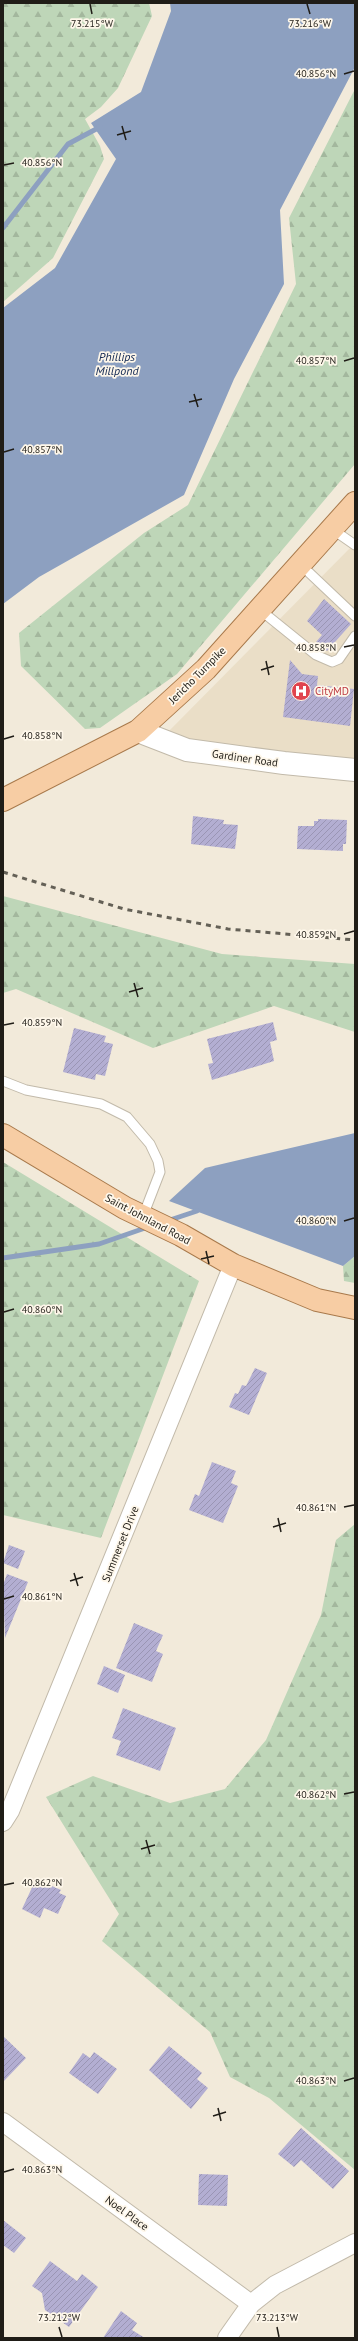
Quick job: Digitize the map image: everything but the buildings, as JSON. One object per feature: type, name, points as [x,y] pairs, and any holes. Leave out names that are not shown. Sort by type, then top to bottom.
[{"type":"main road","name":"Jericho Turnpike","points":[[3,800],[138,731],[206,669],[355,503]]},
{"type":"main road","name":"Gardiner Road","points":[[138,731],[187,750],[284,763],[355,770]]},
{"type":"main road","name":"Saint Johnland Road","points":[[3,1135],[134,1212],[181,1235],[233,1265],[318,1300],[355,1308]]},
{"type":"main road","name":"Saint Johnland Road","points":[[3,1144],[56,1166]]},
{"type":"street","name":"Summerset Drive","points":[[3,1822],[10,1811],[89,1621],[233,1265]]},
{"type":"street","name":"Noel Place","points":[[3,2122],[251,2304]]},
{"type":"street","points":[[227,2338],[251,2304],[276,2284],[355,2243]]},
{"type":"lane","points":[[332,528],[355,545]]},
{"type":"lane","points":[[300,564],[355,616]]},
{"type":"lane","points":[[259,609],[316,655],[332,662],[339,659],[355,636]]},
{"type":"lane","points":[[3,1081],[26,1090],[101,1104],[127,1117],[150,1144],[158,1161],[160,1172],[134,1212]]},
{"type":"shaded area","points":[[355,543],[355,763],[231,751],[166,734]]},
{"type":"green space","points":[[3,3],[149,3],[152,16],[118,88],[101,107],[85,119],[100,146],[104,159],[53,258],[3,302]]},
{"type":"green space","points":[[355,89],[355,464],[177,674],[100,728],[85,729],[21,666],[19,633],[144,533],[188,505],[296,284],[289,218]]},
{"type":"green space","points":[[3,896],[222,954],[355,964],[355,1032],[274,1006],[153,1048],[16,989],[3,993]]},
{"type":"green space","points":[[3,1162],[199,1281],[101,1538],[3,1515]]},
{"type":"green space","points":[[355,1256],[355,1283],[344,1281],[343,1266]]},
{"type":"green space","points":[[355,1524],[355,2170],[269,2098],[230,2077],[210,2032],[102,1941],[119,1914],[46,1797],[93,1776],[170,1803],[225,1789],[266,1740],[321,1615],[336,1540]]},
{"type":"water","name":"Phillips Millpond","points":[[170,3],[355,3],[355,67],[280,210],[284,284],[234,379],[184,495],[39,577],[3,604],[3,308],[55,268],[116,159],[91,123],[141,92],[171,11]]},
{"type":"water","points":[[355,1133],[355,1256],[343,1266],[169,1201],[205,1168]]},
{"type":"waterway","points":[[3,228],[68,144],[100,127]]},
{"type":"waterway","points":[[167,1221],[197,1211]]},
{"type":"waterway","points":[[3,1258],[99,1244],[148,1227]]},
{"type":"railway","points":[[3,872],[124,909],[228,929],[355,940]]},
{"type":"place","name":"CityMD","points":[[301,691]]}]
